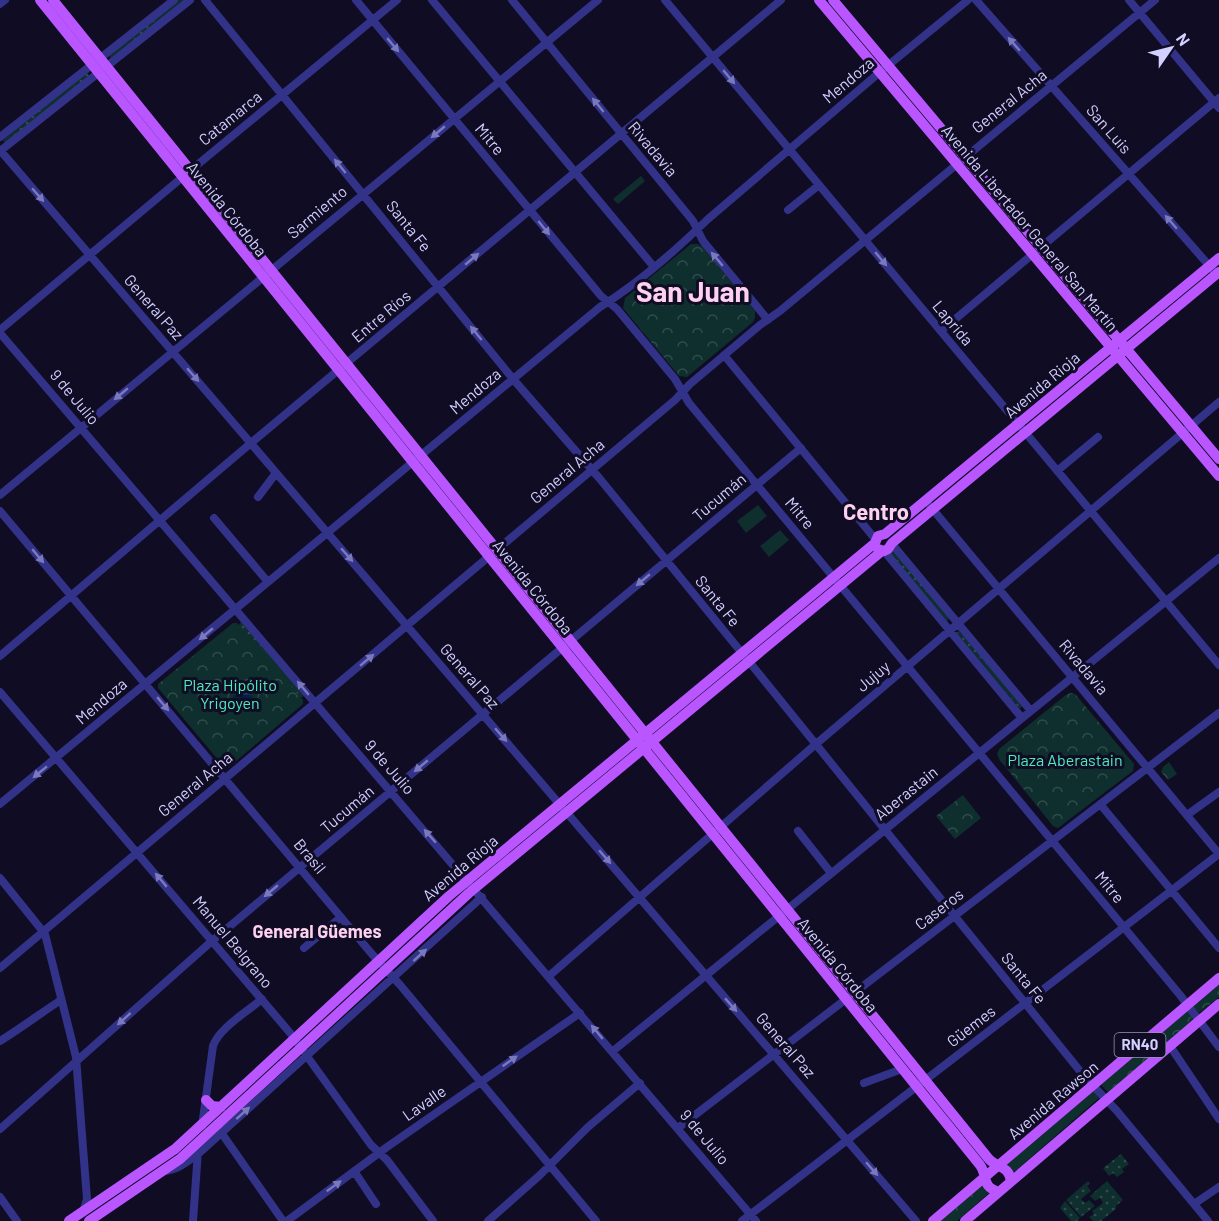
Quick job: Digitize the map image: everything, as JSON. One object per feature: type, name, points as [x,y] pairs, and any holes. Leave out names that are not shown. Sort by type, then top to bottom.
[{"type":"main road","name":"Avenida Córdoba","points":[[40,0],[99,66],[187,174],[921,1083],[992,1163],[1008,1172],[1011,1181]]},
{"type":"main road","name":"Avenida Córdoba","points":[[53,0],[99,66]]},
{"type":"main road","name":"Avenida Libertador General San Martín","points":[[819,0],[884,69],[1119,348],[1187,429],[1219,476]]},
{"type":"main road","name":"Avenida Libertador General San Martín","points":[[833,0],[884,69]]},
{"type":"main road","name":"Avenida Rioja","points":[[380,975],[387,962],[401,948],[406,935],[471,884],[1119,348],[1216,273],[1219,258]]},
{"type":"main road","name":"Avenida Libertador General San Martín","points":[[1187,429],[1219,459]]},
{"type":"main road","name":"Avenida Rioja","points":[[86,1216],[91,1202],[171,1152],[239,1090],[307,1044],[447,913],[471,884]]},
{"type":"main road","name":"Avenida Rioja","points":[[307,1044],[316,1018],[359,979],[380,975]]},
{"type":"main road","points":[[359,979],[380,975]]},
{"type":"main road","name":"Avenida Rawson","points":[[933,1221],[1219,978]]},
{"type":"main road","name":"Avenida Córdoba","points":[[850,996],[902,1070],[921,1083],[984,1170],[984,1178],[988,1186],[999,1192]]},
{"type":"main road","name":"RN40","points":[[965,1221],[1219,1004]]},
{"type":"main road","points":[[307,1044],[316,1018]]},
{"type":"main road","name":"Avenida Rioja","points":[[69,1221],[113,1205],[163,1171],[200,1141],[219,1129],[268,1078],[271,1067],[294,1044],[307,1044]]},
{"type":"main road","points":[[219,1129],[218,1117],[236,1100],[239,1090]]},
{"type":"main road","points":[[206,1100],[212,1106],[221,1107]]},
{"type":"main road","points":[[175,1162],[182,1150],[196,1137],[202,1124]]},
{"type":"street","points":[[0,4],[5,0]]},
{"type":"street","points":[[0,151],[174,0]]},
{"type":"street","points":[[0,137],[190,0]]},
{"type":"street","name":"Santa Fe","points":[[205,0],[513,379],[592,470],[745,657],[1025,1003],[1208,1221]]},
{"type":"street","name":"Mitre","points":[[356,0],[601,297],[617,309],[675,379],[689,403],[1124,927],[1219,1047]]},
{"type":"street","name":"Catamarca","points":[[0,331],[398,0]]},
{"type":"street","points":[[432,0],[654,267]]},
{"type":"street","name":"Rivadavia","points":[[512,0],[693,221],[703,241],[768,320]]},
{"type":"street","name":"Sarmiento","points":[[0,495],[598,0]]},
{"type":"street","name":"Laprida","points":[[665,0],[1219,665]]},
{"type":"street","name":"Entre Ríos","points":[[0,656],[251,443],[782,0]]},
{"type":"street","name":"Mendoza","points":[[0,804],[600,307],[620,295],[654,267],[884,69],[968,0]]},
{"type":"street","name":"San Luis","points":[[976,0],[1216,273]]},
{"type":"street","points":[[941,331],[1128,174],[1217,103],[1130,0]]},
{"type":"street","name":"General Acha","points":[[0,968],[408,626],[724,355],[1155,0]]},
{"type":"street","name":"General Paz","points":[[0,151],[916,1221]]},
{"type":"street","points":[[788,210],[819,185]]},
{"type":"street","name":"9 de Julio","points":[[0,331],[754,1218]]},
{"type":"street","points":[[724,355],[801,448],[958,623],[1031,711]]},
{"type":"street","name":"Jujuy","points":[[549,976],[949,630],[1219,402]]},
{"type":"street","points":[[1058,471],[1098,437]]},
{"type":"street","name":"Tucumán","points":[[0,1129],[212,941],[801,448]]},
{"type":"street","points":[[258,497],[276,473]]},
{"type":"street","name":"Rivadavia","points":[[929,505],[1219,854]]},
{"type":"street","name":"Brasil","points":[[0,511],[341,917],[380,975],[394,978],[596,1221]]},
{"type":"street","points":[[214,518],[268,582]]},
{"type":"street","points":[[884,543],[949,630],[1022,718]]},
{"type":"street","name":"Aberastain","points":[[613,1051],[1219,558]]},
{"type":"street","name":"Manuel Belgrano","points":[[0,692],[262,999],[307,1044],[371,1145],[387,1160],[433,1221]]},
{"type":"street","name":"Caseros","points":[[678,1128],[1219,713]]},
{"type":"street","points":[[1187,815],[1219,792]]},
{"type":"street","points":[[1100,804],[1219,948]]},
{"type":"street","points":[[798,831],[831,873]]},
{"type":"street","name":"Güemes","points":[[742,1221],[754,1218],[847,1140],[1219,854]]},
{"type":"street","points":[[0,878],[45,934],[76,1062],[91,1202],[106,1206],[113,1205]]},
{"type":"street","name":"Avenida Rioja","points":[[380,975],[394,978],[482,897]]},
{"type":"street","points":[[304,948],[341,917]]},
{"type":"street","points":[[193,1221],[198,1154],[215,1039],[262,999]]},
{"type":"street","points":[[0,1041],[62,1000]]},
{"type":"street","name":"Lavalle","points":[[285,1221],[580,1013]]},
{"type":"street","name":"Avenida Rioja","points":[[163,1171],[179,1167],[198,1154],[219,1129],[307,1044]]},
{"type":"street","points":[[1170,1046],[1219,1119]]},
{"type":"street","points":[[864,1083],[902,1070]]},
{"type":"street","points":[[488,1221],[588,1127],[640,1083]]},
{"type":"street","points":[[219,1129],[285,1221]]},
{"type":"street","points":[[354,1171],[376,1204]]},
{"type":"street","points":[[1194,1204],[1219,1187]]},
{"type":"street","points":[[0,1197],[17,1221]]},
{"type":"green space","points":[[179,0],[186,0],[110,58],[110,55]]},
{"type":"green space","points":[[86,73],[89,77],[6,143],[4,142],[3,140]]},
{"type":"green space","points":[[641,176],[645,181],[618,204],[613,199]]},
{"type":"green space","points":[[691,244],[702,246],[755,311],[755,318],[687,377],[679,376],[623,308],[625,298]]},
{"type":"green space","points":[[758,505],[767,516],[746,533],[737,521]]},
{"type":"green space","points":[[780,530],[789,540],[769,557],[760,546]]},
{"type":"green space","points":[[893,550],[949,618],[947,621],[889,553]]},
{"type":"green space","points":[[241,622],[305,696],[298,698],[238,626]]},
{"type":"green space","name":"Plaza Hipólito Yrigoyen","points":[[233,623],[237,623],[303,700],[303,704],[228,768],[225,768],[158,688],[158,684]]},
{"type":"green space","points":[[958,631],[1022,705],[1021,708],[957,633]]},
{"type":"green space","name":"Plaza Aberastain","points":[[1072,693],[1134,764],[1133,771],[1058,828],[1053,826],[997,754],[999,749],[1067,694]]},
{"type":"green space","points":[[1169,762],[1177,774],[1168,780],[1161,772]]},
{"type":"green space","points":[[963,795],[981,818],[955,839],[936,816]]},
{"type":"green space","points":[[1219,983],[1219,997],[1199,1013],[1193,1006]]},
{"type":"green space","points":[[1188,1011],[1193,1020],[1108,1092],[1101,1085]]},
{"type":"green space","points":[[1094,1091],[1099,1098],[1014,1172],[1006,1165],[1091,1092]]},
{"type":"green space","points":[[1121,1154],[1129,1164],[1117,1177],[1113,1173],[1109,1176],[1103,1168]]},
{"type":"green space","points":[[1088,1181],[1090,1183],[1087,1186],[1091,1191],[1081,1199],[1085,1203],[1089,1200],[1095,1206],[1081,1217],[1066,1200]]},
{"type":"green space","points":[[1107,1181],[1123,1200],[1101,1221],[1093,1221],[1089,1217],[1094,1214],[1092,1211],[1103,1203],[1100,1198],[1095,1201],[1090,1196]]},
{"type":"green space","points":[[983,1185],[989,1193],[957,1221],[939,1221]]},
{"type":"green space","points":[[1065,1201],[1080,1218],[1077,1221],[1071,1221],[1060,1208]]},
{"type":"water","points":[[239,691],[247,691],[251,695],[251,709],[231,702]]},
{"type":"district","name":"San Juan","points":[[693,292]]},
{"type":"district","name":"Centro","points":[[876,512]]},
{"type":"district","name":"General Güemes","points":[[317,932]]}]
